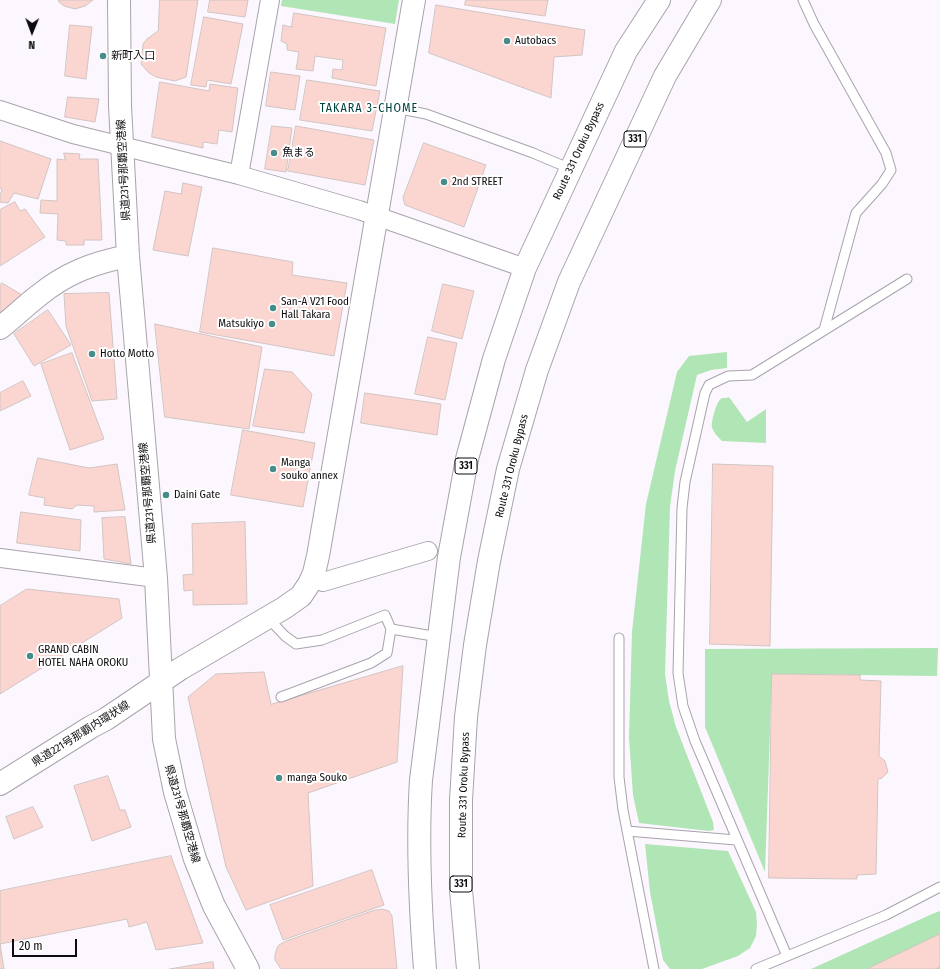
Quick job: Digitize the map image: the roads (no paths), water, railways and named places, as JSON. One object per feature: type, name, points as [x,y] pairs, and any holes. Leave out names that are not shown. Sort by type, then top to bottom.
[{"type":"main road","name":"県道231号那覇空港線","points":[[119,0],[122,146],[128,256],[156,578],[163,727],[166,757],[189,843],[201,876],[214,906],[248,969]]},
{"type":"main road","name":"県道221号那覇内環状線","points":[[0,784],[106,719],[161,681],[284,608],[301,596],[309,584],[318,556],[414,0]]},
{"type":"main road","name":"Route 331 Oroku Bypass","points":[[468,969],[461,890],[461,800],[466,717],[475,645],[508,469],[537,370],[569,282],[665,76],[710,0]]},
{"type":"main road","name":"Route 331 Oroku Bypass","points":[[425,969],[420,907],[421,780],[449,557],[467,459],[494,359],[525,268],[626,51],[654,1]]},
{"type":"main road","points":[[0,328],[38,296],[58,282],[92,264],[128,256]]},
{"type":"street","points":[[238,175],[270,0]]},
{"type":"street","points":[[0,110],[73,134],[238,175],[376,216],[525,268]]},
{"type":"street","points":[[323,582],[428,551]]},
{"type":"street","points":[[0,558],[156,578]]},
{"type":"lane","points":[[803,0],[814,24],[886,153],[891,170],[882,184],[856,213],[824,330]]},
{"type":"lane","points":[[396,108],[426,114],[533,153],[571,169]]},
{"type":"lane","points":[[787,956],[736,840],[693,736],[683,706],[678,673],[682,508],[685,482],[705,393],[709,385],[728,376],[752,375],[907,279]]},
{"type":"lane","points":[[268,618],[285,636],[296,644],[322,640],[385,615],[391,629],[387,653],[371,663],[281,697]]},
{"type":"lane","points":[[391,629],[439,637]]},
{"type":"lane","points":[[619,638],[619,777],[622,810],[654,969]]},
{"type":"lane","points":[[627,831],[736,840]]},
{"type":"lane","points":[[756,969],[886,915],[940,887]]},
{"type":"place","name":"Autobacs","points":[[507,41]]},
{"type":"place","name":"新町入口","points":[[103,56]]},
{"type":"place","name":"魚まる","points":[[274,153]]},
{"type":"place","name":"2nd STREET","points":[[444,182]]},
{"type":"place","name":"San-A V21 Food Hall Takara","points":[[273,308]]},
{"type":"place","name":"Matsukiyo","points":[[272,324]]},
{"type":"place","name":"Hotto Motto","points":[[92,354]]},
{"type":"place","name":"Manga souko annex","points":[[273,469]]},
{"type":"place","name":"Daini Gate","points":[[166,495]]},
{"type":"place","name":"GRAND CABIN HOTEL NAHA OROKU","points":[[30,656]]},
{"type":"place","name":"manga Souko","points":[[279,778]]},
{"type":"district","name":"TAKARA 3-CHOME","points":[[369,109]]}]
